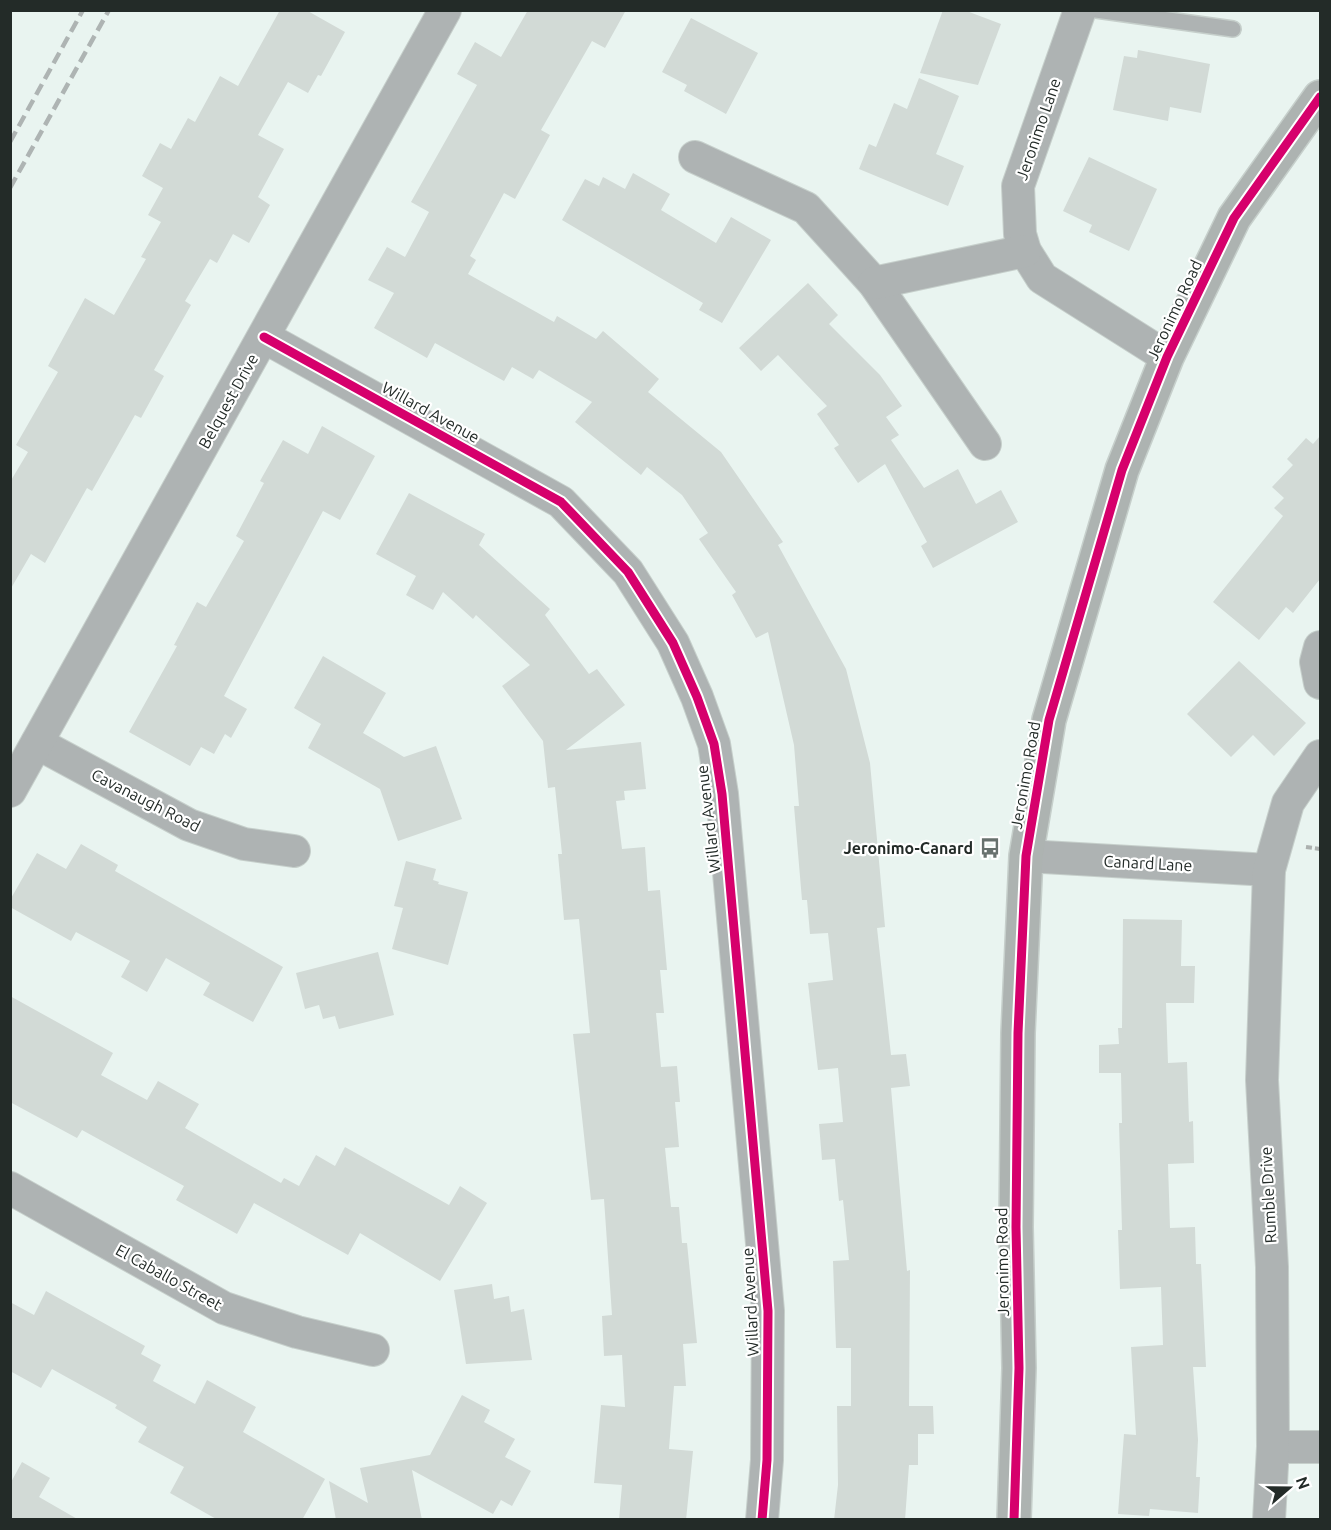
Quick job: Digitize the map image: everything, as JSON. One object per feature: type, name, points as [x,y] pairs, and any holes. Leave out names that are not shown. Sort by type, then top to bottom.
[{"type":"main road","name":"Jeronimo Road","points":[[1014,1520],[1019,1368],[1016,1227],[1017,1033],[1026,856],[1049,720],[1090,573],[1122,470],[1167,357],[1234,218],[1320,97]]},
{"type":"street","name":"Belquest Drive","points":[[10,791],[446,10]]},
{"type":"street","name":"Jeronimo Lane","points":[[1080,10],[1018,186],[1020,234],[1025,251],[1042,278],[1167,357]]},
{"type":"street","points":[[695,157],[806,208],[873,283],[985,444]]},
{"type":"street","points":[[873,283],[1025,251]]},
{"type":"street","name":"Willard Avenue","points":[[264,337],[561,502],[628,572],[673,643],[697,697],[714,744],[722,794],[768,1311],[767,1460],[762,1520]]},
{"type":"street","points":[[1320,647],[1316,662],[1320,683]]},
{"type":"street","name":"Cavanaugh Road","points":[[37,743],[189,825],[244,844],[294,851]]},
{"type":"street","name":"Rumble Drive","points":[[1269,1520],[1274,1447],[1272,1267],[1262,1080],[1269,870],[1288,803],[1320,756]]},
{"type":"street","name":"Canard Lane","points":[[1026,856],[1269,870]]},
{"type":"street","name":"El Caballo Street","points":[[10,1188],[224,1308],[297,1332],[373,1350]]},
{"type":"street","points":[[1274,1447],[1320,1447]]},
{"type":"lane","points":[[1096,10],[1233,29]]},
{"type":"building","points":[[280,10],[306,10],[345,32],[321,76],[318,75],[308,93],[288,82],[258,135],[284,149],[258,197],[270,205],[249,243],[233,234],[217,263],[210,259],[185,301],[191,305],[154,370],[164,376],[141,418],[135,415],[92,491],[87,488],[45,563],[31,554],[10,590],[10,482],[28,452],[16,445],[58,372],[48,366],[85,298],[114,315],[146,259],[141,257],[161,222],[148,215],[163,188],[142,176],[160,143],[171,149],[188,118],[195,122],[220,76],[238,86]]},
{"type":"building","points":[[528,10],[626,10],[605,48],[592,41],[541,130],[550,135],[515,199],[504,193],[470,256],[476,260],[468,274],[554,322],[557,316],[596,339],[603,331],[659,379],[648,392],[721,452],[783,542],[778,545],[846,669],[870,763],[885,927],[877,928],[891,1055],[906,1054],[910,1086],[891,1088],[907,1271],[910,1270],[909,1406],[933,1406],[934,1434],[918,1434],[918,1465],[909,1465],[905,1520],[834,1520],[838,1485],[837,1406],[851,1406],[851,1348],[836,1348],[833,1261],[849,1260],[843,1200],[839,1201],[835,1159],[822,1160],[819,1124],[843,1122],[838,1068],[818,1070],[808,983],[833,980],[828,933],[810,934],[807,900],[802,900],[794,806],[799,806],[794,745],[768,632],[756,638],[732,595],[736,592],[699,539],[708,533],[682,495],[647,467],[641,475],[575,422],[592,402],[539,370],[533,379],[512,367],[504,381],[435,343],[427,358],[374,328],[394,293],[368,280],[387,247],[405,257],[429,212],[411,202],[477,85],[457,74],[475,42],[501,57]]},
{"type":"building","points":[[943,10],[964,10],[1001,24],[978,85],[920,73]]},
{"type":"building","points":[[691,18],[758,53],[726,114],[684,91],[687,85],[662,72]]},
{"type":"building","points":[[1138,50],[1210,64],[1201,113],[1170,107],[1168,121],[1113,110],[1124,56],[1137,58]]},
{"type":"building","points":[[919,78],[959,96],[936,154],[964,166],[948,206],[859,169],[869,144],[876,147],[894,103],[907,109]]},
{"type":"building","points":[[1089,157],[1157,189],[1129,251],[1089,232],[1092,225],[1063,211]]},
{"type":"building","points":[[633,173],[670,194],[661,210],[716,243],[731,217],[771,240],[722,323],[699,310],[703,303],[562,220],[585,179],[599,186],[603,177],[625,189]]},
{"type":"building","points":[[808,283],[838,315],[829,324],[880,375],[902,406],[886,417],[899,435],[891,440],[924,488],[958,469],[976,504],[1001,490],[1018,522],[933,568],[921,546],[927,542],[885,464],[858,483],[834,448],[839,445],[817,414],[827,406],[778,355],[761,371],[739,348]]},
{"type":"building","points":[[322,426],[375,456],[340,520],[323,511],[224,696],[247,709],[231,738],[225,734],[214,754],[201,747],[190,766],[129,732],[177,646],[174,645],[197,602],[206,607],[244,541],[236,536],[264,483],[260,481],[283,440],[308,454]]},
{"type":"building","points":[[1320,436],[1320,579],[1293,613],[1286,607],[1259,640],[1213,602],[1283,516],[1274,508],[1284,498],[1272,487],[1293,465],[1287,459],[1306,438],[1313,444]]},
{"type":"building","points":[[409,493],[485,534],[479,545],[550,609],[545,615],[589,674],[597,669],[625,705],[566,750],[641,742],[646,789],[624,791],[625,800],[616,801],[622,849],[645,847],[648,891],[660,890],[667,970],[660,970],[664,1013],[656,1013],[661,1067],[677,1066],[680,1102],[675,1102],[679,1147],[665,1148],[671,1207],[679,1207],[682,1243],[687,1243],[697,1343],[683,1344],[686,1386],[674,1386],[669,1449],[693,1451],[686,1520],[619,1520],[622,1485],[594,1483],[601,1405],[625,1407],[622,1355],[604,1356],[602,1316],[612,1315],[604,1199],[591,1200],[573,1034],[590,1033],[579,919],[564,920],[558,854],[562,854],[555,787],[548,788],[543,741],[502,686],[530,665],[476,615],[473,619],[443,592],[433,610],[406,595],[416,576],[376,554]]},
{"type":"building","points":[[323,656],[386,693],[363,733],[404,757],[436,746],[462,819],[398,841],[380,789],[308,748],[321,724],[294,708]]},
{"type":"building","points":[[1239,661],[1306,723],[1274,756],[1253,735],[1231,757],[1187,714]]},
{"type":"building","points":[[81,844],[118,865],[115,871],[283,967],[253,1022],[203,995],[210,983],[166,958],[147,992],[121,977],[130,961],[76,932],[71,941],[10,907],[10,900],[37,853],[66,869]]},
{"type":"building","points":[[406,861],[436,869],[433,880],[439,882],[438,884],[468,892],[448,965],[392,949],[403,908],[394,906]]},
{"type":"building","points":[[1123,919],[1182,920],[1181,966],[1195,966],[1194,1003],[1166,1003],[1168,1063],[1187,1062],[1189,1122],[1193,1121],[1194,1163],[1168,1164],[1170,1228],[1195,1227],[1196,1264],[1201,1264],[1206,1367],[1193,1367],[1198,1440],[1196,1477],[1200,1477],[1198,1513],[1150,1509],[1149,1516],[1118,1514],[1124,1434],[1136,1435],[1131,1347],[1163,1345],[1161,1287],[1120,1289],[1118,1230],[1122,1230],[1119,1123],[1122,1123],[1121,1073],[1099,1073],[1099,1045],[1119,1044],[1118,1028],[1122,1028]]},
{"type":"building","points":[[378,952],[394,1015],[339,1029],[335,1016],[323,1019],[319,1005],[305,1009],[296,973]]},
{"type":"building","points":[[10,996],[113,1053],[101,1075],[147,1100],[158,1081],[199,1104],[185,1128],[281,1183],[284,1178],[299,1186],[316,1155],[335,1166],[345,1147],[449,1205],[460,1186],[487,1203],[440,1281],[360,1233],[348,1255],[254,1203],[237,1234],[176,1200],[184,1186],[82,1130],[77,1138],[10,1102]]},
{"type":"building","points":[[492,1284],[494,1299],[509,1296],[511,1312],[524,1309],[532,1360],[466,1364],[454,1290]]},
{"type":"building","points":[[46,1291],[145,1346],[141,1354],[161,1365],[153,1381],[195,1404],[207,1380],[256,1407],[243,1432],[325,1479],[302,1520],[218,1520],[170,1493],[184,1467],[138,1442],[147,1427],[115,1408],[117,1405],[52,1369],[41,1388],[10,1371],[10,1302],[34,1315]]},
{"type":"building","points":[[462,1395],[490,1410],[484,1422],[515,1439],[505,1457],[531,1471],[512,1506],[501,1500],[493,1514],[412,1470],[422,1520],[336,1520],[329,1481],[368,1503],[360,1468],[430,1455]]},
{"type":"building","points":[[22,1462],[50,1478],[39,1497],[79,1520],[10,1520],[10,1484]]},
{"type":"railway","points":[[10,142],[83,10]]},
{"type":"railway","points":[[10,188],[109,10]]},
{"type":"cycle path","points":[[1014,1520],[1019,1368],[1016,1227],[1018,1033],[1026,856],[1049,720],[1122,470],[1167,357],[1234,218],[1320,97]]},
{"type":"cycle path","points":[[264,337],[561,502],[628,572],[673,643],[697,697],[714,744],[722,794],[768,1311],[767,1460],[762,1520]]},
{"type":"place","name":"Jeronimo-Canard","points":[[990,848]]}]
